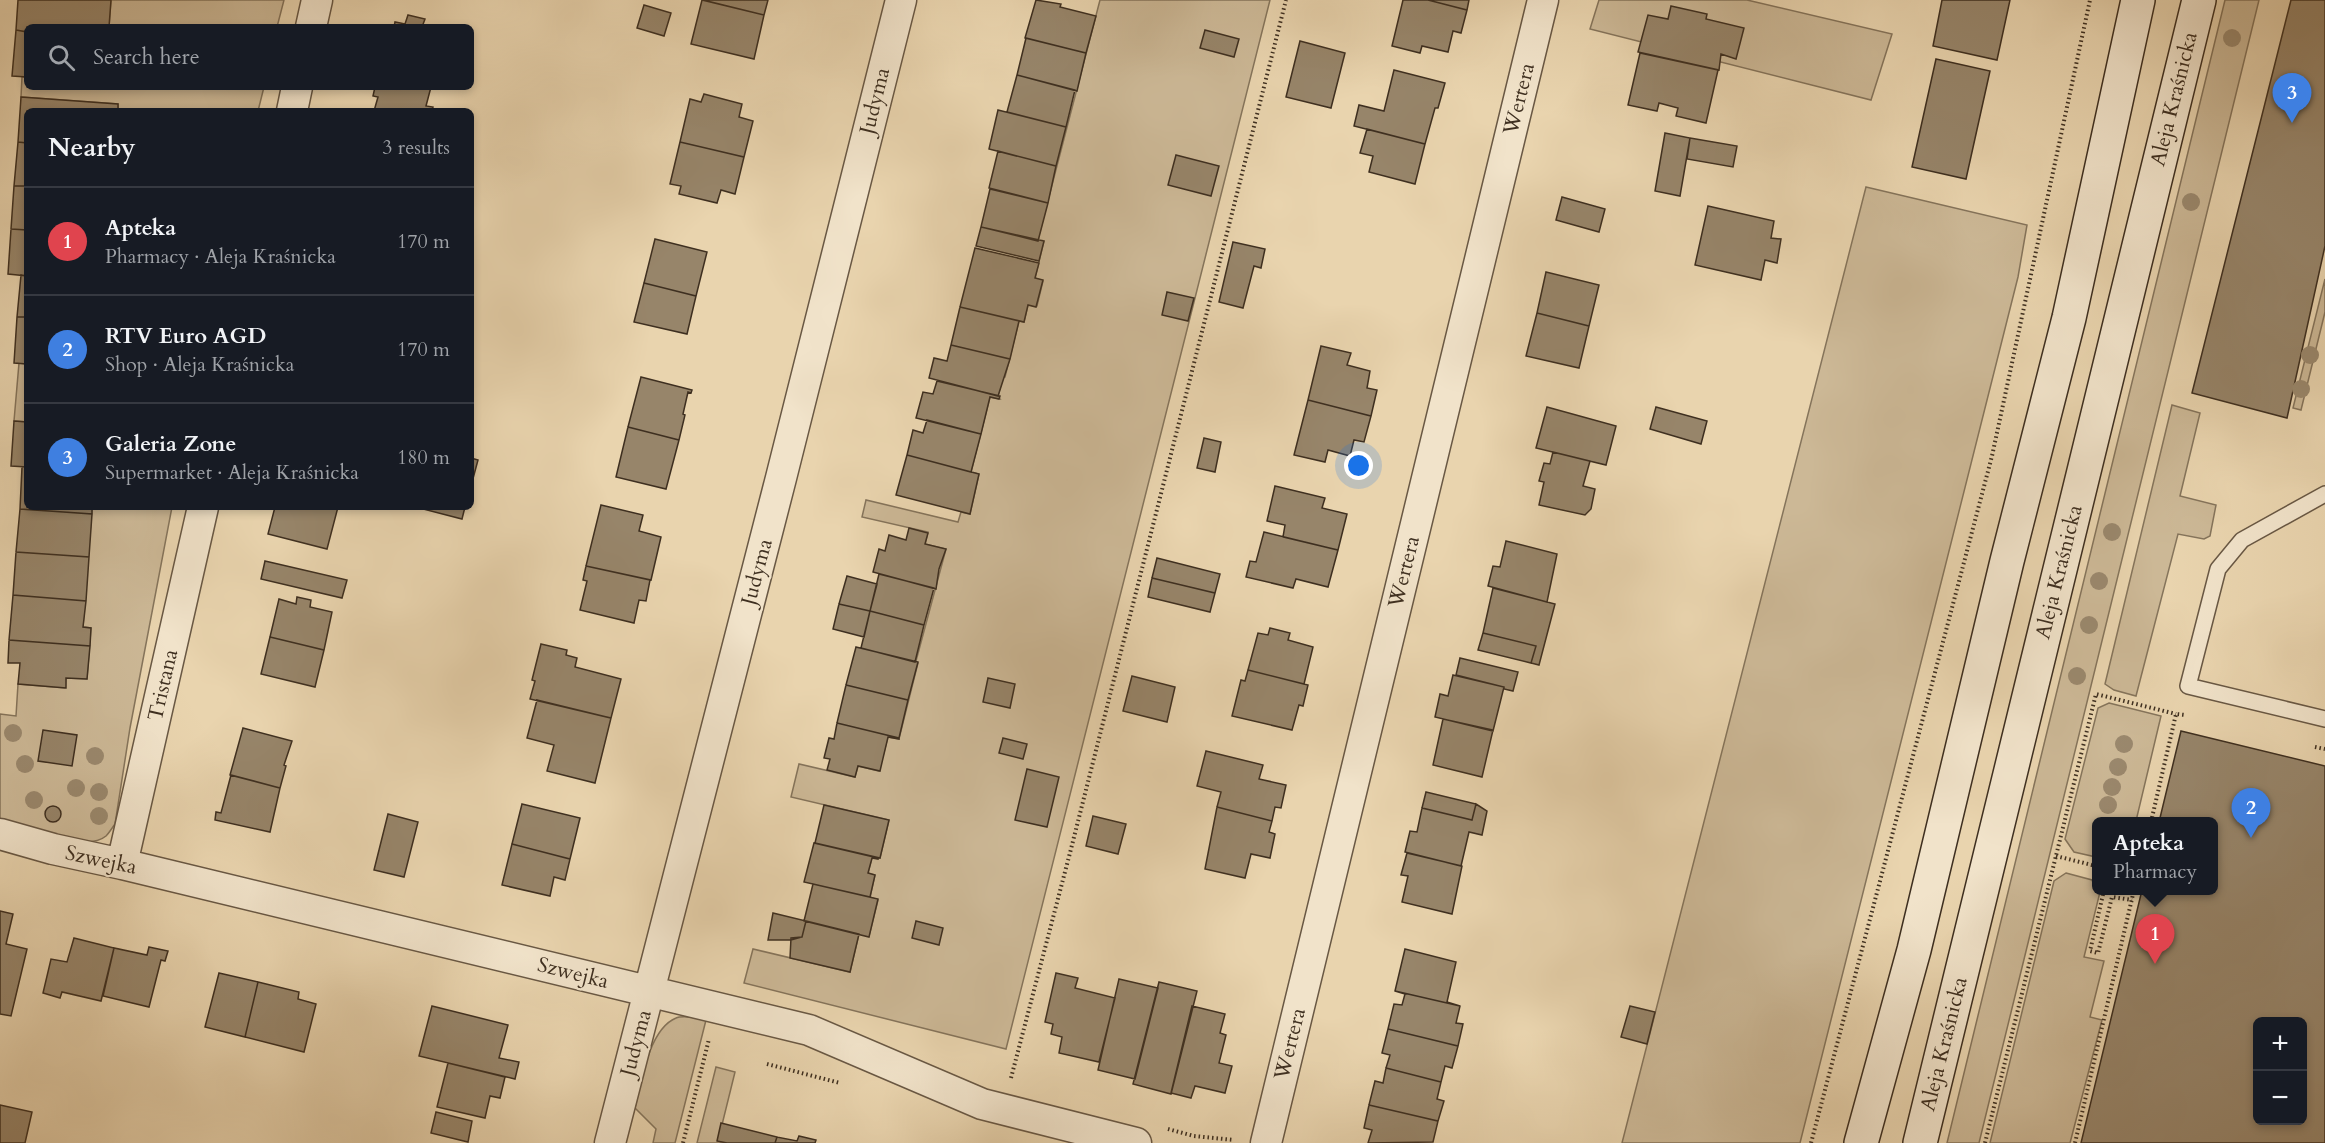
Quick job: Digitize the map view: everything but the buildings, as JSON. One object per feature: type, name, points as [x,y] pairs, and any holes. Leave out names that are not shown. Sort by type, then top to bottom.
[{"type":"main road","points":[[1861,1143],[1914,950],[2007,561],[2069,318],[2138,0]]},
{"type":"main road","name":"Aleja Kraśnicka","points":[[1920,1143],[2199,0]]},
{"type":"street","points":[[312,24],[317,0]]},
{"type":"street","name":"Judyma","points":[[610,1143],[901,0]]},
{"type":"street","name":"Wertera","points":[[1266,1143],[1542,0]]},
{"type":"street","points":[[293,108],[296,90]]},
{"type":"street","name":"Tristana","points":[[122,864],[202,510]]},
{"type":"street","name":"Szwejka","points":[[0,834],[53,849],[809,1030],[982,1104],[1148,1135]]},
{"type":"lane","points":[[2325,494],[2242,540],[2218,569],[2188,686],[2325,719]]},
{"type":"path","points":[[1010,1079],[1071,849],[1286,0]]},
{"type":"path","points":[[1811,1143],[1992,456],[2090,0]]},
{"type":"path","points":[[1985,1143],[2096,694],[2195,718]]},
{"type":"path","points":[[2152,817],[2176,714]]},
{"type":"path","points":[[2314,747],[2325,749]]},
{"type":"path","points":[[2056,856],[2092,865]]},
{"type":"path","points":[[2103,895],[2090,951],[2098,953],[2112,897],[2132,900]]},
{"type":"path","points":[[2075,1143],[2112,993],[2133,895]]},
{"type":"path","points":[[683,1143],[717,1007]]},
{"type":"path","points":[[1148,1135],[1194,1136],[1239,1141],[1239,1143]]},
{"type":"shaded area","points":[[111,0],[284,0],[278,24],[109,24]]},
{"type":"shaded area","points":[[1100,0],[1270,0],[1006,1049],[744,983],[753,949],[850,972],[859,934],[869,936],[878,900],[870,897],[875,875],[868,873],[872,858],[880,858],[889,820],[791,797],[799,764],[855,777],[858,766],[879,771],[888,737],[899,739],[918,663],[916,661],[946,549],[925,544],[928,532],[862,517],[866,500],[958,522],[961,512],[970,514],[979,474],[971,472],[990,397],[1000,399],[998,396],[1019,321],[1024,322],[1028,305],[1037,306],[1043,281],[1035,278],[1044,241],[1038,239]]},
{"type":"shaded area","points":[[1599,0],[1747,0],[1892,34],[1871,100],[1590,29]]},
{"type":"shaded area","points":[[2225,0],[2259,0],[1979,1143],[1947,1143]]},
{"type":"shaded area","points":[[22,77],[24,77],[24,90],[263,90],[259,108],[118,108],[118,104],[21,97]]},
{"type":"shaded area","points":[[1866,187],[2027,225],[2018,277],[1800,1143],[1622,1143]]},
{"type":"shaded area","points":[[2325,279],[2325,312],[2301,410],[2293,408]]},
{"type":"shaded area","points":[[19,363],[24,364],[24,422],[14,421]]},
{"type":"shaded area","points":[[2172,405],[2200,413],[2180,496],[2216,505],[2210,536],[2204,539],[2178,534],[2136,696],[2114,690],[2105,684]]},
{"type":"shaded area","points":[[92,510],[171,510],[130,728],[115,824],[106,836],[97,841],[84,842],[54,837],[0,819],[0,714],[16,716],[18,684],[65,688],[66,678],[87,679],[91,628],[83,627]]},
{"type":"shaded area","points":[[2109,703],[2161,716],[2137,817],[2092,817],[2092,856],[2074,852],[2065,839],[2098,708]]},
{"type":"shaded area","points":[[2066,873],[2092,880],[2092,895],[2099,895],[2084,957],[2104,961],[2090,1017],[2102,1020],[2070,1143],[1990,1143],[2054,881]]},
{"type":"shaded area","points":[[678,1017],[706,1020],[675,1143],[653,1143],[656,1129],[635,1108],[643,1071],[653,1044],[667,1024]]},
{"type":"shaded area","points":[[716,1067],[735,1072],[718,1141],[727,1143],[697,1143]]},
{"type":"place","name":"Galeria Zone","points":[[2292,123]]},
{"type":"place","name":"RTV Euro AGD","points":[[2251,838]]},
{"type":"place","name":"Apteka","points":[[2155,964]]}]
